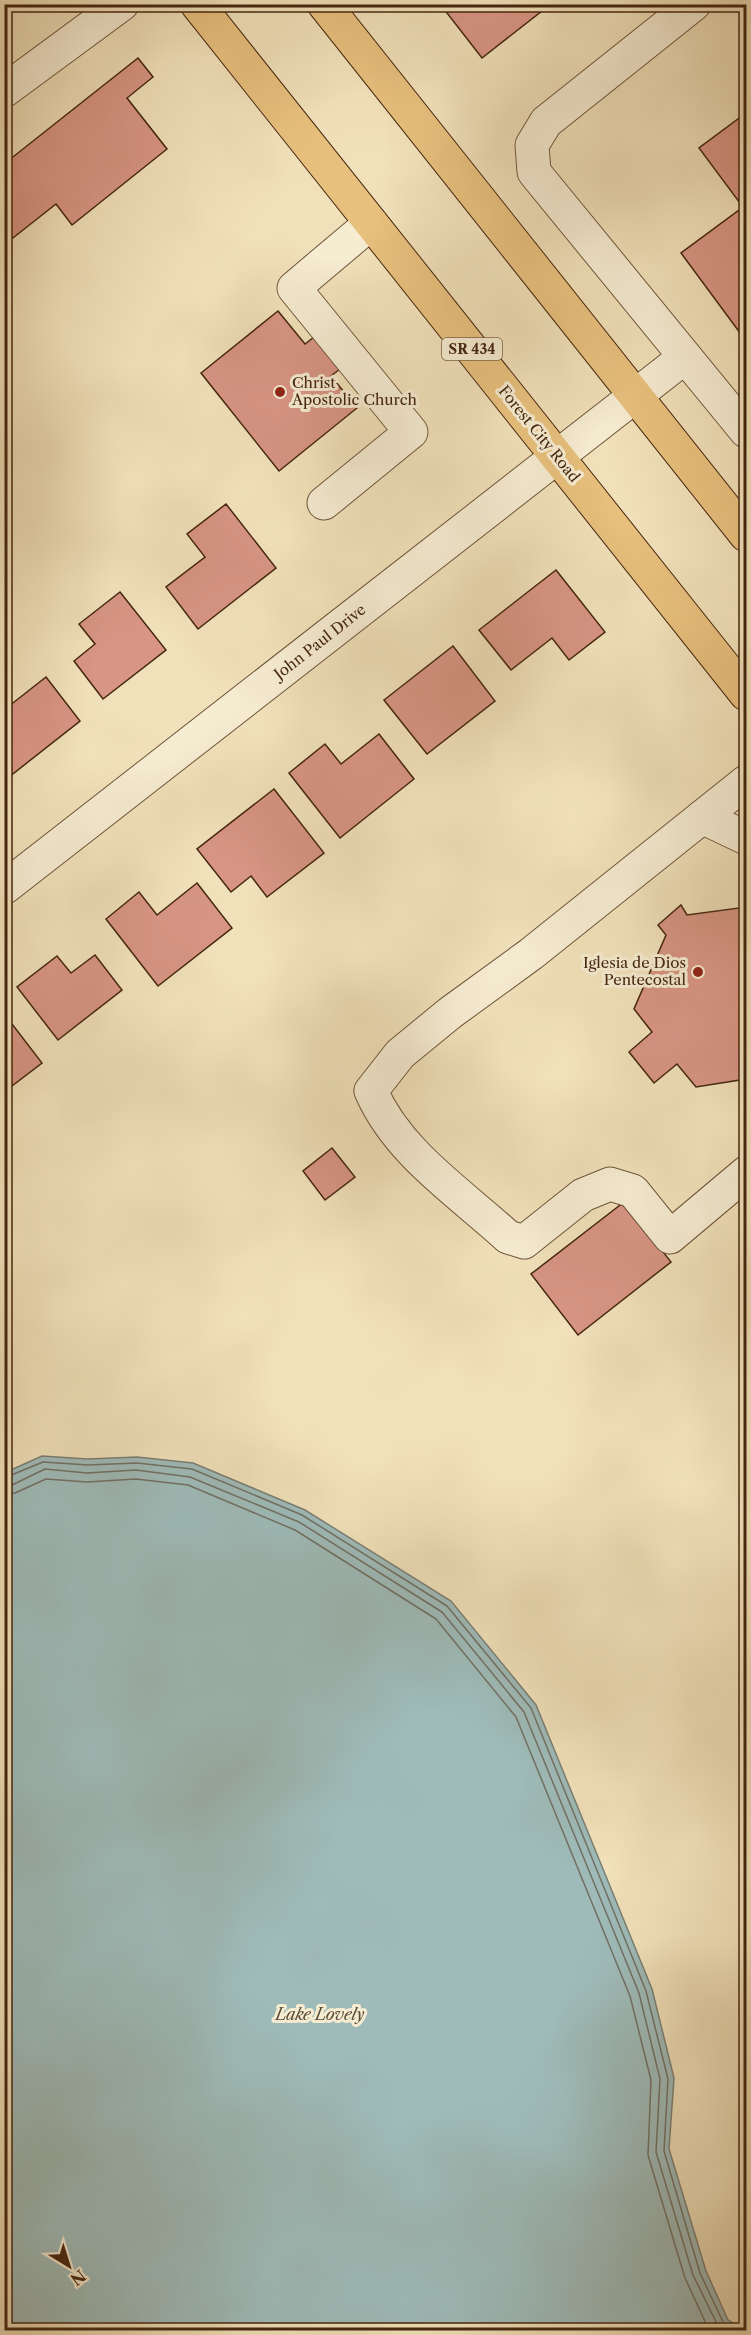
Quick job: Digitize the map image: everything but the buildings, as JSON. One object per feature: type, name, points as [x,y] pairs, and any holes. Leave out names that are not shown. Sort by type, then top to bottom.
[{"type":"main road","name":"Forest City Road","points":[[197,4],[747,694]]},
{"type":"main road","points":[[324,4],[747,535]]},
{"type":"street","points":[[4,91],[122,4]]},
{"type":"street","points":[[694,4],[546,122],[532,145],[534,172],[747,431]]},
{"type":"street","points":[[324,503],[411,432],[294,288],[371,223]]},
{"type":"street","name":"John Paul Drive","points":[[4,888],[685,357]]},
{"type":"street","points":[[747,782],[531,954],[450,1013],[400,1054],[371,1091],[380,1113],[402,1143],[507,1237],[524,1242],[583,1195],[610,1184],[633,1191],[670,1237],[747,1173]]},
{"type":"street","points":[[702,817],[747,838]]},
{"type":"water","name":"Lake Lovely","points":[[42,1456],[88,1459],[137,1457],[193,1463],[305,1510],[451,1601],[536,1705],[652,1989],[674,2078],[669,2149],[706,2271],[728,2320],[744,2330],[5,2330],[4,1473]]},
{"type":"place","name":"Christ Apostolic Church","points":[[280,392]]},
{"type":"place","name":"Iglesia de Dios Pentecostal","points":[[698,972]]}]
